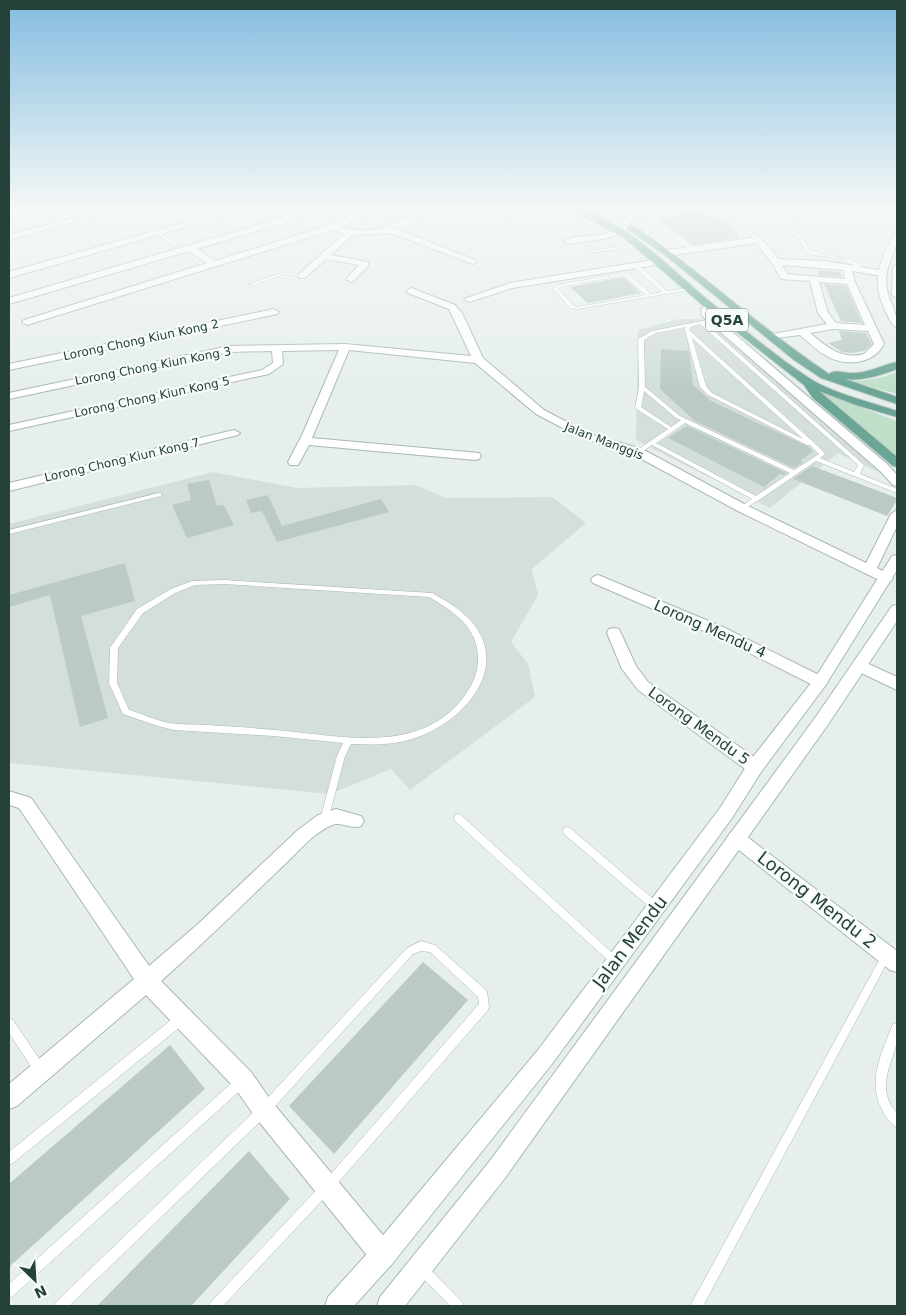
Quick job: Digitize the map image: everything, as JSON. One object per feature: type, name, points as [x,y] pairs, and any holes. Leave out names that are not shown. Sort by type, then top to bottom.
[{"type":"main road","name":"Q5A","points":[[665,267],[709,306],[807,382],[860,403],[897,414]]},
{"type":"main road","points":[[686,267],[783,346],[825,376],[869,393],[897,401]]},
{"type":"main road","points":[[783,346],[806,356],[832,373],[841,376],[863,376],[897,365]]},
{"type":"main road","points":[[807,382],[817,396],[897,463]]},
{"type":"street","points":[[9,275],[37,267]]},
{"type":"street","points":[[9,301],[124,267]]},
{"type":"street","points":[[27,322],[203,267]]},
{"type":"street","points":[[302,276],[311,267]]},
{"type":"street","points":[[352,279],[362,267]]},
{"type":"street","points":[[468,299],[518,284],[620,267]]},
{"type":"street","points":[[779,267],[784,277],[850,282]]},
{"type":"street","points":[[803,332],[825,352],[835,358],[851,360],[875,352],[879,344],[850,282],[847,267]]},
{"type":"street","points":[[849,267],[882,273]]},
{"type":"street","points":[[884,267],[882,273],[882,288],[897,324]]},
{"type":"street","points":[[897,267],[897,295]]},
{"type":"street","points":[[815,279],[815,290],[823,313],[833,326]]},
{"type":"street","name":"Jalan Manggis","points":[[411,291],[452,307],[457,313],[478,360],[540,412],[586,436],[638,452],[742,508],[878,574]]},
{"type":"street","points":[[709,306],[706,309],[706,314],[711,325],[884,468],[897,482]]},
{"type":"street","name":"Lorong Chong Kiun Kong 2","points":[[9,367],[274,312]]},
{"type":"street","points":[[772,337],[833,326],[872,328]]},
{"type":"street","points":[[294,462],[306,440],[344,347]]},
{"type":"street","name":"Lorong Chong Kiun Kong 3","points":[[9,396],[228,350],[344,347],[478,360]]},
{"type":"street","name":"Lorong Chong Kiun Kong 5","points":[[9,428],[265,372],[278,364],[277,349]]},
{"type":"street","name":"Lorong Chong Kiun Kong 7","points":[[9,487],[234,433]]},
{"type":"street","points":[[306,440],[475,456]]},
{"type":"street","points":[[878,574],[897,514]]},
{"type":"street","name":"Jalan Mendu","points":[[337,1306],[383,1255],[544,1057],[616,962],[726,813],[755,767],[820,682],[878,574],[897,559]]},
{"type":"street","name":"Lorong Mendu 4","points":[[598,580],[718,630],[820,682]]},
{"type":"street","name":"Jalan Mendu","points":[[389,1306],[502,1162],[860,666],[897,610]]},
{"type":"street","name":"Lorong Mendu 5","points":[[614,633],[630,669],[643,686],[755,767]]},
{"type":"street","points":[[860,666],[897,684]]},
{"type":"street","points":[[9,798],[24,803],[147,981],[242,1080],[264,1110],[383,1255]]},
{"type":"street","points":[[9,1098],[205,930],[249,886],[304,836],[324,820],[336,816],[355,821]]},
{"type":"street","name":"Lorong Mendu 2","points":[[736,838],[892,958]]},
{"type":"lane","points":[[638,267],[666,293]]},
{"type":"lane","points":[[252,284],[284,273],[302,276]]},
{"type":"lane","points":[[650,296],[626,274],[558,286],[554,289],[572,306],[577,308],[650,296],[690,289]]},
{"type":"lane","points":[[690,325],[687,329],[703,387],[710,394],[819,450]]},
{"type":"lane","points":[[671,429],[638,408],[642,387],[641,340],[654,332],[690,325],[734,325]]},
{"type":"lane","points":[[711,325],[859,463],[861,466],[856,475]]},
{"type":"lane","points":[[688,332],[822,454],[742,508]]},
{"type":"lane","points":[[642,387],[678,417],[794,472]]},
{"type":"lane","points":[[638,452],[685,420]]},
{"type":"lane","points":[[652,442],[757,499]]},
{"type":"lane","points":[[816,459],[897,491]]},
{"type":"lane","points":[[9,532],[159,495]]},
{"type":"lane","points":[[224,582],[430,594],[444,602],[464,618],[477,632],[484,657],[481,676],[462,706],[438,726],[413,737],[348,742],[288,734],[169,726],[126,712],[113,683],[114,648],[140,611],[173,591],[194,583],[224,582]]},
{"type":"lane","points":[[324,820],[341,756],[348,742]]},
{"type":"lane","points":[[458,818],[616,962]]},
{"type":"lane","points":[[568,831],[656,908]]},
{"type":"lane","points":[[60,1306],[264,1110],[410,952],[422,946],[432,948],[483,995],[484,1006],[327,1187],[215,1306]]},
{"type":"lane","points":[[696,1306],[892,958]]},
{"type":"lane","points":[[9,1159],[183,1018]]},
{"type":"lane","points":[[9,1024],[41,1071]]},
{"type":"lane","points":[[897,1028],[879,1078],[882,1099],[897,1121]]},
{"type":"lane","points":[[9,1292],[242,1080]]},
{"type":"lane","points":[[420,1268],[458,1306]]},
{"type":"shaded area","points":[[678,319],[706,319],[889,477],[838,453],[770,508],[636,440],[638,330]]},
{"type":"shaded area","points":[[213,472],[297,488],[416,485],[446,498],[552,497],[586,523],[532,569],[538,595],[511,642],[528,664],[535,697],[410,790],[391,769],[330,794],[9,763],[9,524]]},
{"type":"green space","points":[[897,372],[897,394],[851,381],[880,378]]},
{"type":"green space","points":[[820,392],[897,421],[897,458]]},
{"type":"building","points":[[817,270],[840,272],[842,277],[819,275]]},
{"type":"building","points":[[623,277],[641,293],[588,303],[570,287]]},
{"type":"building","points":[[824,284],[846,286],[862,323],[841,321]]},
{"type":"building","points":[[839,331],[866,333],[872,344],[864,351],[842,352],[828,343],[842,340]]},
{"type":"building","points":[[661,349],[689,351],[693,385],[711,401],[809,447],[813,451],[800,461],[803,462],[794,468],[695,421],[660,389]]},
{"type":"building","points":[[687,426],[786,473],[784,475],[780,474],[764,487],[668,438]]},
{"type":"building","points":[[812,466],[897,498],[897,500],[887,516],[793,479]]},
{"type":"building","points":[[209,480],[217,506],[224,505],[234,525],[187,538],[172,505],[191,500],[187,484]]},
{"type":"building","points":[[268,495],[282,526],[381,499],[389,512],[277,542],[262,511],[251,513],[246,500]]},
{"type":"building","points":[[125,563],[135,601],[81,616],[108,718],[80,727],[50,595],[9,607],[9,595]]},
{"type":"building","points":[[423,962],[468,1000],[334,1154],[289,1106]]},
{"type":"building","points":[[170,1045],[205,1089],[9,1267],[9,1184]]},
{"type":"building","points":[[249,1151],[290,1199],[191,1306],[97,1306]]}]
